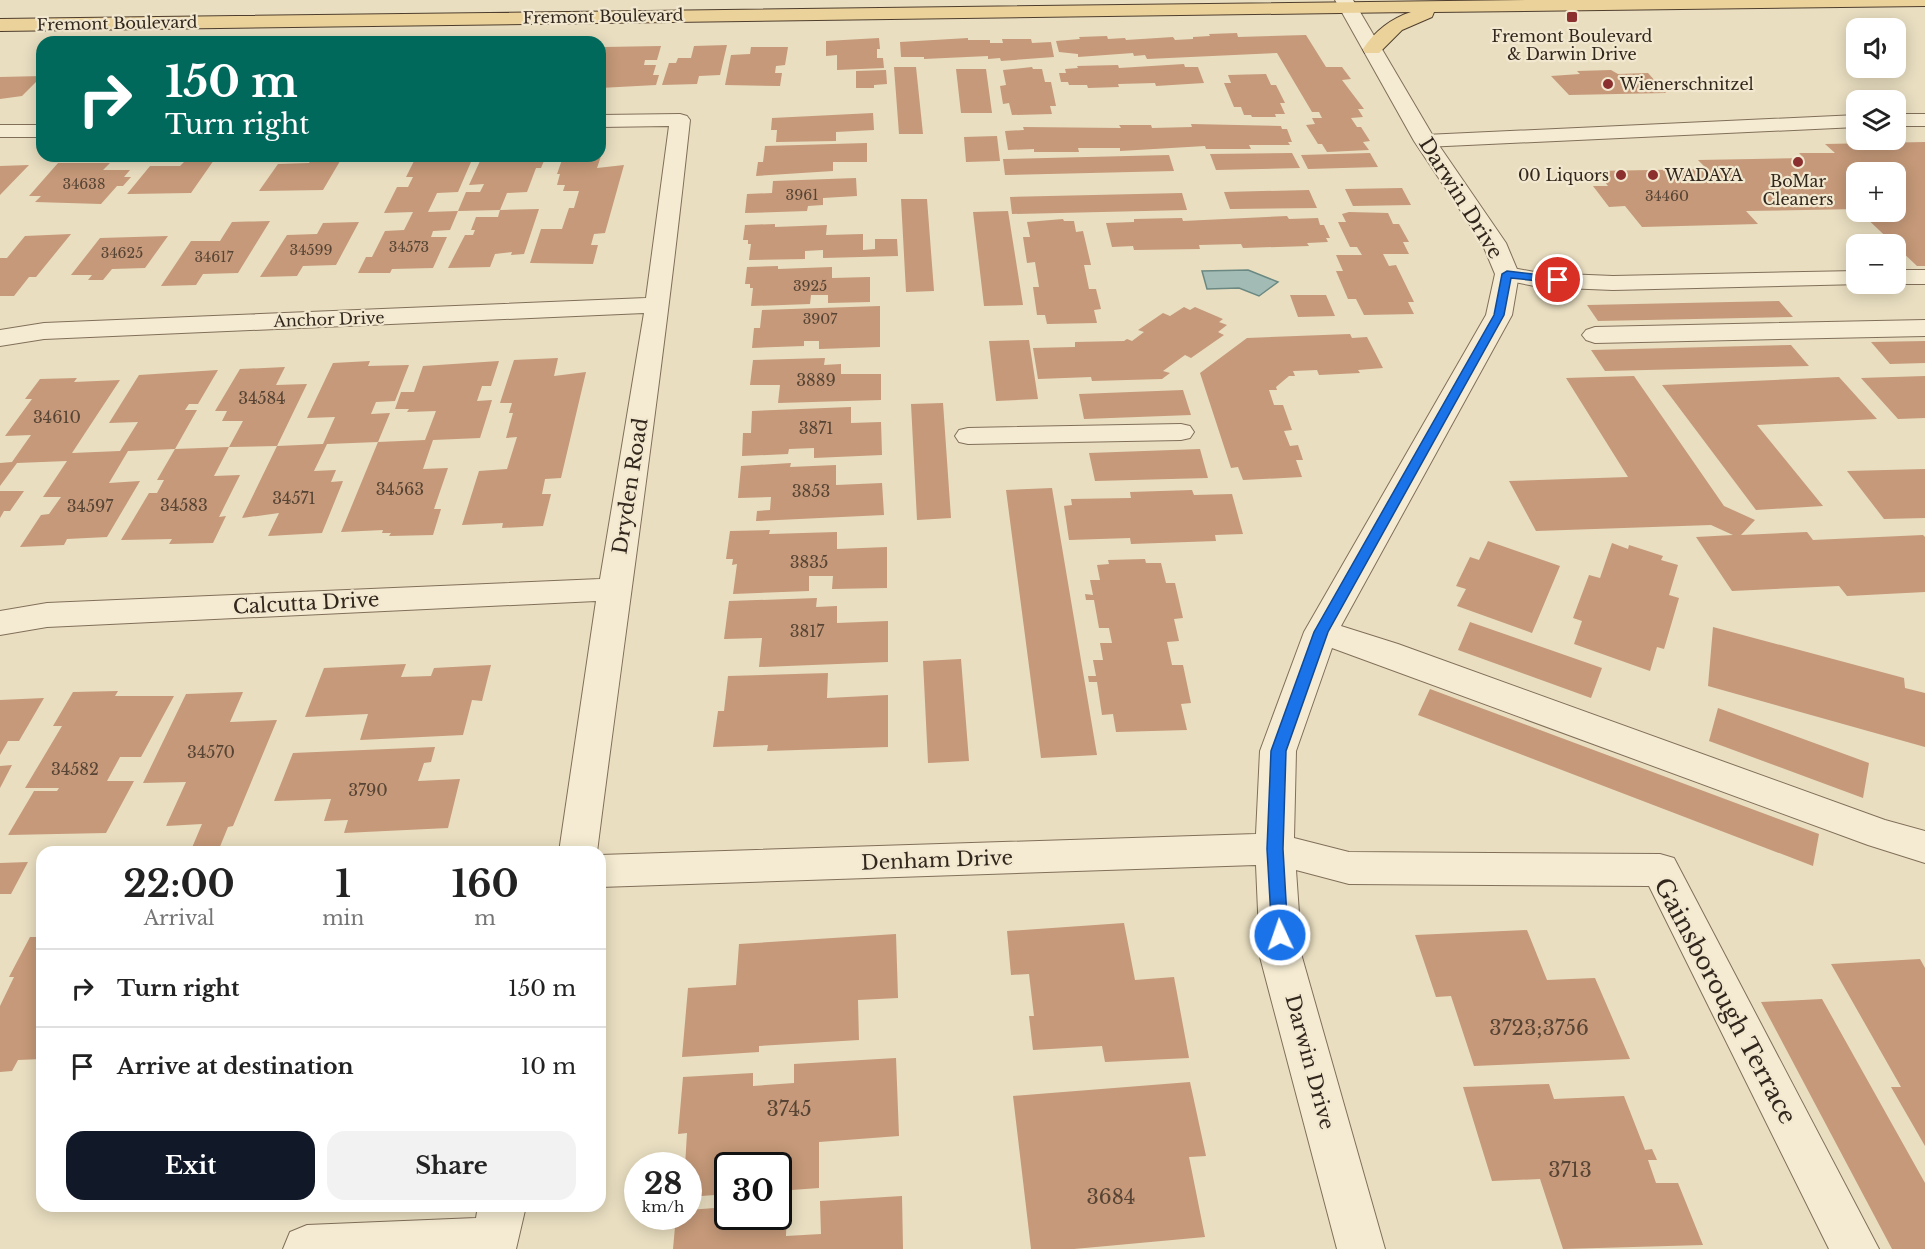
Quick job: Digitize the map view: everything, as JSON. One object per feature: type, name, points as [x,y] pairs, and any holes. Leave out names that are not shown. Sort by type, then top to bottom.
[{"type":"main road","name":"Fremont Boulevard","points":[[0,25],[1347,4],[1448,7],[1925,1]]},
{"type":"main road","points":[[1372,49],[1388,29],[1397,23],[1448,7]]},
{"type":"street","name":"Darwin Drive","points":[[1347,4],[1425,141],[1494,243],[1507,274],[1499,315],[1321,632],[1278,751],[1275,849],[1281,957],[1361,1249]]},
{"type":"street","name":"Dryden Road","points":[[579,846],[614,589],[658,305],[680,120],[606,121]]},
{"type":"street","points":[[0,131],[36,131]]},
{"type":"street","name":"Anchor Drive","points":[[0,338],[44,331],[658,305]]},
{"type":"street","points":[[1595,335],[1925,328]]},
{"type":"street","name":"Calcutta Drive","points":[[0,623],[47,615],[614,589]]},
{"type":"street","points":[[1321,632],[1396,657],[1881,834],[1925,847]]},
{"type":"street","name":"Denham Drive","points":[[606,871],[1275,849]]},
{"type":"street","name":"Gainsborough Terrace","points":[[1275,849],[1349,868],[1660,870],[1855,1249]]},
{"type":"street","points":[[307,1249],[496,1232]]},
{"type":"lane","points":[[1906,120],[1925,120]]},
{"type":"lane","points":[[1425,141],[1846,122]]},
{"type":"lane","points":[[1507,274],[1540,280],[1613,283],[1846,278]]},
{"type":"lane","points":[[1906,277],[1925,277]]},
{"type":"lane","points":[[968,436],[1181,432]]},
{"type":"water","points":[[1248,270],[1278,282],[1259,296],[1239,288],[1207,289],[1202,271]]},
{"type":"building","points":[[1237,33],[1238,37],[1306,35],[1326,67],[1342,67],[1351,79],[1342,80],[1364,109],[1358,109],[1363,117],[1351,118],[1357,127],[1361,127],[1370,141],[1363,142],[1369,150],[1327,152],[1322,144],[1318,144],[1306,125],[1315,124],[1312,118],[1322,118],[1319,112],[1312,112],[1277,53],[1147,59],[1145,55],[1134,56],[1133,53],[1078,57],[1078,54],[1059,52],[1056,41],[1107,36],[1108,39],[1173,37],[1175,40],[1210,36],[1209,34]]},
{"type":"building","points":[[879,38],[880,49],[877,49],[877,58],[883,58],[884,68],[837,70],[837,55],[826,56],[826,41]]},
{"type":"building","points":[[968,38],[968,40],[990,40],[990,43],[1003,43],[1002,39],[1031,39],[1032,43],[1051,42],[1054,57],[1001,61],[1000,58],[988,59],[988,56],[924,59],[924,57],[901,57],[900,42]]},
{"type":"building","points":[[727,45],[720,75],[699,76],[697,84],[662,85],[669,63],[676,63],[678,58],[691,58],[694,46]]},
{"type":"building","points":[[661,46],[657,60],[645,60],[644,65],[656,65],[653,75],[659,75],[656,85],[606,88],[606,47]]},
{"type":"building","points":[[751,47],[788,47],[785,65],[776,66],[775,73],[782,73],[780,86],[725,85],[731,55],[750,54]]},
{"type":"building","points":[[1184,64],[1185,67],[1198,67],[1204,83],[1156,86],[1155,83],[1118,84],[1119,87],[1088,88],[1087,85],[1069,85],[1068,82],[1061,82],[1059,73],[1066,73],[1065,69],[1078,68],[1077,66],[1118,65],[1119,68]]},
{"type":"building","points":[[894,67],[916,67],[923,134],[899,134]]},
{"type":"building","points":[[1032,67],[1042,69],[1045,82],[1051,82],[1056,106],[1050,106],[1052,114],[1012,115],[1009,103],[1003,104],[1000,86],[1006,85],[1003,70]]},
{"type":"building","points":[[956,69],[986,69],[992,113],[961,113]]},
{"type":"building","points":[[886,70],[887,84],[874,85],[874,88],[856,88],[856,71]]},
{"type":"building","name":"Wienerschnitzel","points":[[1611,70],[1618,74],[1648,73],[1666,93],[1569,95],[1551,76],[1580,74],[1577,71]]},
{"type":"building","points":[[1266,74],[1271,85],[1276,85],[1285,103],[1280,103],[1285,114],[1275,114],[1276,117],[1244,115],[1241,107],[1234,107],[1224,83],[1231,83],[1228,75]]},
{"type":"building","points":[[36,76],[36,82],[22,96],[0,99],[0,77]]},
{"type":"building","points":[[873,113],[874,130],[836,132],[836,141],[776,142],[777,130],[771,130],[772,118]]},
{"type":"building","points":[[1191,124],[1281,126],[1282,129],[1287,129],[1292,142],[1288,142],[1290,145],[1249,145],[1251,149],[1206,149],[1205,146],[1120,151],[1120,148],[1078,148],[1079,152],[1034,152],[1034,149],[1008,150],[1005,131],[1024,130],[1023,127],[1121,128],[1119,125],[1151,125],[1152,128],[1192,127]]},
{"type":"building","points":[[997,136],[1000,161],[966,162],[964,137]]},
{"type":"building","points":[[1906,142],[1925,142],[1925,266],[1917,266],[1906,256],[1906,234],[1883,234],[1871,222],[1906,222],[1906,162],[1846,162],[1846,209],[1746,211],[1758,224],[1642,227],[1625,206],[1609,207],[1593,186],[1608,186],[1596,171],[1707,169],[1698,160],[1804,158],[1799,153],[1835,153],[1825,144],[1846,144],[1846,150],[1906,150]]},
{"type":"building","points":[[867,143],[867,162],[833,162],[833,171],[756,176],[758,162],[763,162],[765,146]]},
{"type":"building","points":[[1292,153],[1300,168],[1216,170],[1210,154]]},
{"type":"building","points":[[1370,153],[1378,167],[1308,169],[1301,155]]},
{"type":"building","points":[[1169,155],[1174,171],[1005,175],[1003,159]]},
{"type":"building","points":[[184,162],[213,162],[191,193],[127,194],[150,166],[180,166]]},
{"type":"building","points":[[339,162],[323,190],[259,191],[278,164]]},
{"type":"building","points":[[414,162],[471,162],[458,192],[437,193],[428,212],[458,211],[450,230],[433,231],[431,237],[447,237],[433,268],[392,269],[390,273],[358,273],[366,257],[372,257],[385,231],[404,230],[413,212],[384,213],[397,187],[408,187],[413,177],[406,177]]},
{"type":"building","points":[[480,162],[544,162],[541,168],[536,168],[527,192],[507,193],[500,210],[458,211],[466,192],[480,192],[484,184],[469,185]]},
{"type":"building","points":[[561,162],[599,162],[597,168],[624,165],[605,233],[594,234],[591,245],[598,245],[593,264],[530,263],[541,229],[562,229],[569,208],[574,208],[579,191],[563,191],[565,185],[557,185],[560,174],[557,174]]},
{"type":"building","points":[[58,163],[110,163],[103,170],[130,170],[124,177],[131,177],[123,186],[117,186],[101,204],[35,202],[41,196],[29,196]]},
{"type":"building","points":[[29,165],[0,195],[0,166]]},
{"type":"building","points":[[856,178],[857,196],[823,198],[823,205],[808,206],[807,211],[745,213],[747,194],[772,193],[773,181]]},
{"type":"building","points":[[1402,188],[1411,205],[1353,206],[1345,189]]},
{"type":"building","points":[[1309,190],[1317,208],[1230,209],[1224,192]]},
{"type":"building","points":[[1182,193],[1187,210],[1012,214],[1010,197]]},
{"type":"building","points":[[901,199],[927,199],[934,291],[906,292]]},
{"type":"building","points":[[539,209],[524,254],[511,255],[512,252],[495,254],[490,267],[448,268],[465,235],[473,235],[475,230],[471,230],[476,217],[498,217],[500,210]]},
{"type":"building","points":[[1008,211],[1023,305],[984,306],[973,212]]},
{"type":"building","points":[[1349,212],[1388,213],[1393,224],[1399,224],[1409,242],[1403,242],[1409,254],[1383,254],[1389,266],[1396,265],[1414,302],[1408,302],[1414,314],[1364,315],[1356,299],[1348,299],[1336,271],[1343,271],[1336,255],[1362,255],[1357,247],[1350,247],[1338,222],[1346,222],[1342,214]]},
{"type":"building","points":[[1287,216],[1289,219],[1318,218],[1320,225],[1324,225],[1330,238],[1326,238],[1328,242],[1307,243],[1309,246],[1243,248],[1241,244],[1199,245],[1200,249],[1134,250],[1133,246],[1112,247],[1106,223],[1134,222],[1134,219],[1182,218],[1183,221]]},
{"type":"building","points":[[1063,219],[1074,221],[1076,232],[1083,231],[1091,265],[1084,265],[1089,289],[1096,289],[1101,309],[1094,310],[1097,323],[1047,324],[1045,315],[1037,315],[1033,287],[1039,287],[1035,262],[1027,263],[1023,237],[1030,237],[1027,222]]},
{"type":"building","points":[[270,221],[238,273],[203,274],[196,285],[161,286],[191,241],[220,241],[232,222]]},
{"type":"building","points":[[359,222],[336,265],[303,266],[297,276],[260,277],[287,235],[317,234],[323,223]]},
{"type":"building","points":[[775,224],[775,227],[827,225],[826,235],[863,234],[863,250],[875,249],[875,239],[897,239],[898,256],[823,258],[823,250],[805,251],[805,259],[749,260],[751,244],[748,244],[748,240],[743,240],[745,225]]},
{"type":"building","points":[[71,234],[36,277],[29,277],[14,296],[0,296],[0,258],[7,258],[25,236]]},
{"type":"building","points":[[168,236],[145,268],[112,269],[103,280],[88,280],[92,275],[71,275],[100,238]]},
{"type":"building","points":[[778,266],[778,269],[832,267],[832,278],[870,277],[870,302],[828,303],[828,295],[811,295],[810,304],[751,306],[753,288],[750,288],[750,284],[745,284],[747,267]]},
{"type":"building","points":[[1290,295],[1326,295],[1335,316],[1298,317]]},
{"type":"building","points":[[1779,301],[1793,317],[1598,321],[1587,305]]},
{"type":"building","points":[[880,306],[880,347],[819,349],[819,341],[804,341],[804,346],[752,348],[754,328],[760,328],[762,310]]},
{"type":"building","points":[[1184,307],[1190,310],[1195,307],[1223,319],[1219,322],[1227,325],[1218,332],[1224,335],[1191,358],[1185,355],[1163,371],[1170,373],[1162,379],[1092,381],[1091,377],[1038,379],[1033,348],[1075,347],[1075,342],[1124,341],[1127,339],[1132,341],[1144,332],[1138,330],[1163,313],[1170,316]]},
{"type":"building","points":[[1350,334],[1352,338],[1367,337],[1383,368],[1358,370],[1360,373],[1319,375],[1317,370],[1293,371],[1295,376],[1289,376],[1276,387],[1277,390],[1269,390],[1274,405],[1283,405],[1292,430],[1284,431],[1290,446],[1298,445],[1303,460],[1296,460],[1302,477],[1243,480],[1238,467],[1231,468],[1200,373],[1247,338]]},
{"type":"building","points":[[1029,340],[1038,399],[996,401],[989,341]]},
{"type":"building","points":[[1925,341],[1925,363],[1890,364],[1871,342]]},
{"type":"building","points":[[1791,345],[1809,366],[1605,371],[1591,350]]},
{"type":"building","points":[[558,358],[554,376],[586,372],[561,478],[545,479],[542,494],[551,494],[543,526],[502,528],[503,523],[462,525],[479,471],[507,469],[517,437],[506,438],[513,413],[509,413],[512,403],[500,403],[514,360]]},
{"type":"building","points":[[825,358],[824,365],[841,364],[841,374],[881,374],[881,400],[778,403],[780,385],[750,385],[753,360]]},
{"type":"building","points":[[370,361],[368,366],[409,365],[395,401],[376,402],[371,414],[390,413],[378,442],[327,444],[314,471],[336,470],[331,482],[343,481],[322,533],[268,536],[279,513],[242,518],[277,446],[323,444],[335,417],[307,418],[333,363]]},
{"type":"building","points":[[499,361],[491,386],[482,386],[477,401],[492,400],[480,438],[433,440],[423,469],[448,468],[434,509],[441,509],[433,535],[389,536],[391,533],[382,533],[383,530],[341,532],[378,442],[425,440],[436,411],[407,412],[409,409],[395,409],[401,392],[414,392],[423,366]]},
{"type":"building","points":[[285,367],[276,385],[307,384],[277,446],[229,447],[243,421],[222,421],[227,411],[215,411],[240,369]]},
{"type":"building","points":[[218,370],[198,404],[189,404],[185,410],[197,410],[175,449],[128,451],[109,483],[140,481],[107,537],[67,539],[64,545],[20,547],[41,515],[49,514],[61,497],[43,497],[67,461],[17,463],[0,486],[0,463],[12,462],[31,435],[5,436],[32,399],[25,399],[40,379],[77,378],[74,382],[120,380],[72,453],[120,451],[138,422],[109,423],[139,375]]},
{"type":"building","points":[[1634,376],[1724,506],[1755,520],[1741,535],[1807,532],[1813,540],[1923,535],[1925,537],[1925,592],[1847,596],[1839,586],[1732,591],[1696,537],[1733,535],[1711,525],[1536,531],[1509,481],[1628,477],[1566,378]]},
{"type":"building","points":[[1925,376],[1925,418],[1898,419],[1861,378]]},
{"type":"building","points":[[1839,377],[1877,419],[1757,425],[1823,506],[1756,510],[1662,385]]},
{"type":"building","points":[[1183,390],[1191,415],[1084,419],[1079,394]]},
{"type":"building","points":[[943,403],[951,518],[917,520],[911,404]]},
{"type":"building","points":[[851,407],[851,423],[881,422],[882,455],[814,458],[814,448],[789,449],[788,454],[742,456],[743,433],[751,433],[752,411]]},
{"type":"building","points":[[229,447],[214,476],[240,475],[219,517],[226,516],[213,543],[169,544],[172,539],[121,540],[149,493],[157,493],[164,480],[157,480],[175,449]]},
{"type":"building","points":[[1200,449],[1208,478],[1095,481],[1089,453]]},
{"type":"building","points":[[791,463],[790,467],[836,465],[836,485],[882,483],[884,515],[756,521],[757,511],[770,510],[771,497],[738,498],[741,466]]},
{"type":"building","points":[[1925,469],[1925,518],[1884,519],[1847,471]]},
{"type":"building","points":[[1052,488],[1097,755],[1041,758],[1006,490]]},
{"type":"building","points":[[1192,490],[1194,495],[1232,494],[1243,534],[1215,535],[1216,541],[1131,544],[1130,538],[1069,540],[1064,506],[1072,505],[1071,499],[1131,498],[1130,492]]},
{"type":"building","points":[[0,491],[24,491],[10,511],[4,511],[0,518]]},
{"type":"building","points":[[770,530],[769,534],[837,532],[837,549],[887,547],[887,588],[832,589],[833,576],[809,576],[809,591],[733,594],[737,564],[732,565],[733,559],[726,559],[730,531]]},
{"type":"building","points":[[1488,541],[1560,566],[1532,633],[1457,606],[1466,589],[1456,586],[1470,557],[1479,560]]},
{"type":"building","points":[[1612,543],[1628,549],[1629,545],[1663,556],[1661,560],[1678,565],[1669,595],[1679,598],[1664,649],[1657,647],[1650,671],[1574,644],[1582,621],[1573,618],[1589,575],[1600,578]]},
{"type":"building","points":[[1145,559],[1146,563],[1161,563],[1166,583],[1175,583],[1183,618],[1174,619],[1179,641],[1167,642],[1172,665],[1183,665],[1191,703],[1181,704],[1187,730],[1116,732],[1113,714],[1102,715],[1097,682],[1089,682],[1088,676],[1096,676],[1093,660],[1103,660],[1100,643],[1112,643],[1109,628],[1099,628],[1094,600],[1086,600],[1085,594],[1093,595],[1090,580],[1100,580],[1097,565],[1109,564],[1108,560]]},
{"type":"building","points":[[817,598],[816,607],[837,606],[837,623],[888,621],[888,662],[759,667],[762,638],[724,639],[729,601]]},
{"type":"building","points":[[1470,622],[1602,668],[1591,698],[1458,650]]},
{"type":"building","points":[[1713,627],[1904,678],[1905,688],[1925,693],[1925,747],[1708,686]]},
{"type":"building","points":[[961,659],[969,761],[928,763],[923,661]]},
{"type":"building","points":[[406,664],[401,677],[431,676],[434,668],[491,665],[482,701],[472,700],[463,735],[360,740],[368,714],[305,717],[324,668]]},
{"type":"building","points":[[828,673],[827,698],[888,695],[888,747],[767,751],[768,745],[713,747],[718,711],[724,711],[728,676]]},
{"type":"building","points":[[1430,689],[1819,834],[1813,866],[1418,715]]},
{"type":"building","points":[[118,691],[115,696],[174,696],[141,757],[120,757],[107,781],[134,781],[106,833],[8,835],[34,791],[57,791],[59,788],[25,788],[62,726],[53,726],[73,692]]},
{"type":"building","points":[[243,692],[230,722],[277,720],[233,826],[228,827],[220,846],[193,846],[202,824],[166,826],[186,782],[143,783],[186,694]]},
{"type":"building","points":[[44,698],[19,741],[8,741],[0,755],[0,700]]},
{"type":"building","points":[[1718,708],[1869,763],[1863,798],[1709,741]]},
{"type":"building","points":[[435,747],[431,762],[424,763],[418,781],[460,779],[448,828],[344,833],[348,820],[324,821],[331,799],[274,801],[293,753]]},
{"type":"building","points":[[12,765],[0,788],[0,766]]},
{"type":"building","points":[[28,862],[11,894],[0,894],[0,863]]},
{"type":"building","points":[[1124,923],[1135,980],[1174,977],[1189,1058],[1105,1062],[1102,1046],[1033,1050],[1029,1016],[1034,1016],[1029,974],[1011,975],[1007,931]]},
{"type":"building","points":[[1527,930],[1547,980],[1595,978],[1630,1059],[1474,1066],[1451,996],[1436,997],[1415,935]]},
{"type":"building","points":[[896,934],[898,998],[858,1000],[859,1040],[759,1046],[759,1052],[682,1057],[688,988],[736,985],[739,944]]},
{"type":"building","points":[[30,937],[36,937],[36,1059],[18,1060],[12,1071],[0,1072],[0,1006],[14,977],[9,977]]},
{"type":"building","points":[[1920,959],[1925,968],[1925,1146],[1891,1087],[1901,1087],[1831,964]]},
{"type":"building","points":[[1822,999],[1925,1183],[1925,1249],[1892,1249],[1761,1002]]},
{"type":"building","points":[[896,1058],[899,1136],[819,1142],[819,1188],[792,1190],[792,1152],[714,1152],[714,1195],[702,1196],[702,1152],[686,1152],[687,1133],[678,1134],[683,1077],[753,1073],[753,1086],[794,1083],[794,1064]]},
{"type":"building","points":[[1190,1082],[1206,1156],[1189,1157],[1205,1237],[1074,1249],[1031,1249],[1013,1096]]},
{"type":"building","points":[[1549,1084],[1554,1099],[1624,1096],[1645,1150],[1652,1149],[1657,1160],[1648,1160],[1656,1183],[1678,1183],[1703,1245],[1563,1249],[1540,1179],[1492,1181],[1463,1087]]},
{"type":"building","points":[[902,1196],[903,1249],[673,1249],[675,1230],[702,1230],[702,1209],[714,1208],[714,1230],[786,1230],[786,1236],[821,1234],[820,1201]]},
{"type":"place","name":"Fremont Boulevard & Darwin Drive","points":[[1572,17]]},
{"type":"place","name":"Wienerschnitzel","points":[[1608,84]]},
{"type":"place","name":"BoMar Cleaners","points":[[1798,162]]},
{"type":"place","name":"00 Liquors","points":[[1621,175]]},
{"type":"place","name":"WADAYA","points":[[1653,175]]},
{"type":"route","points":[[1280,935],[1275,849],[1278,751],[1321,632],[1499,315],[1507,274],[1540,280],[1558,280]]}]
